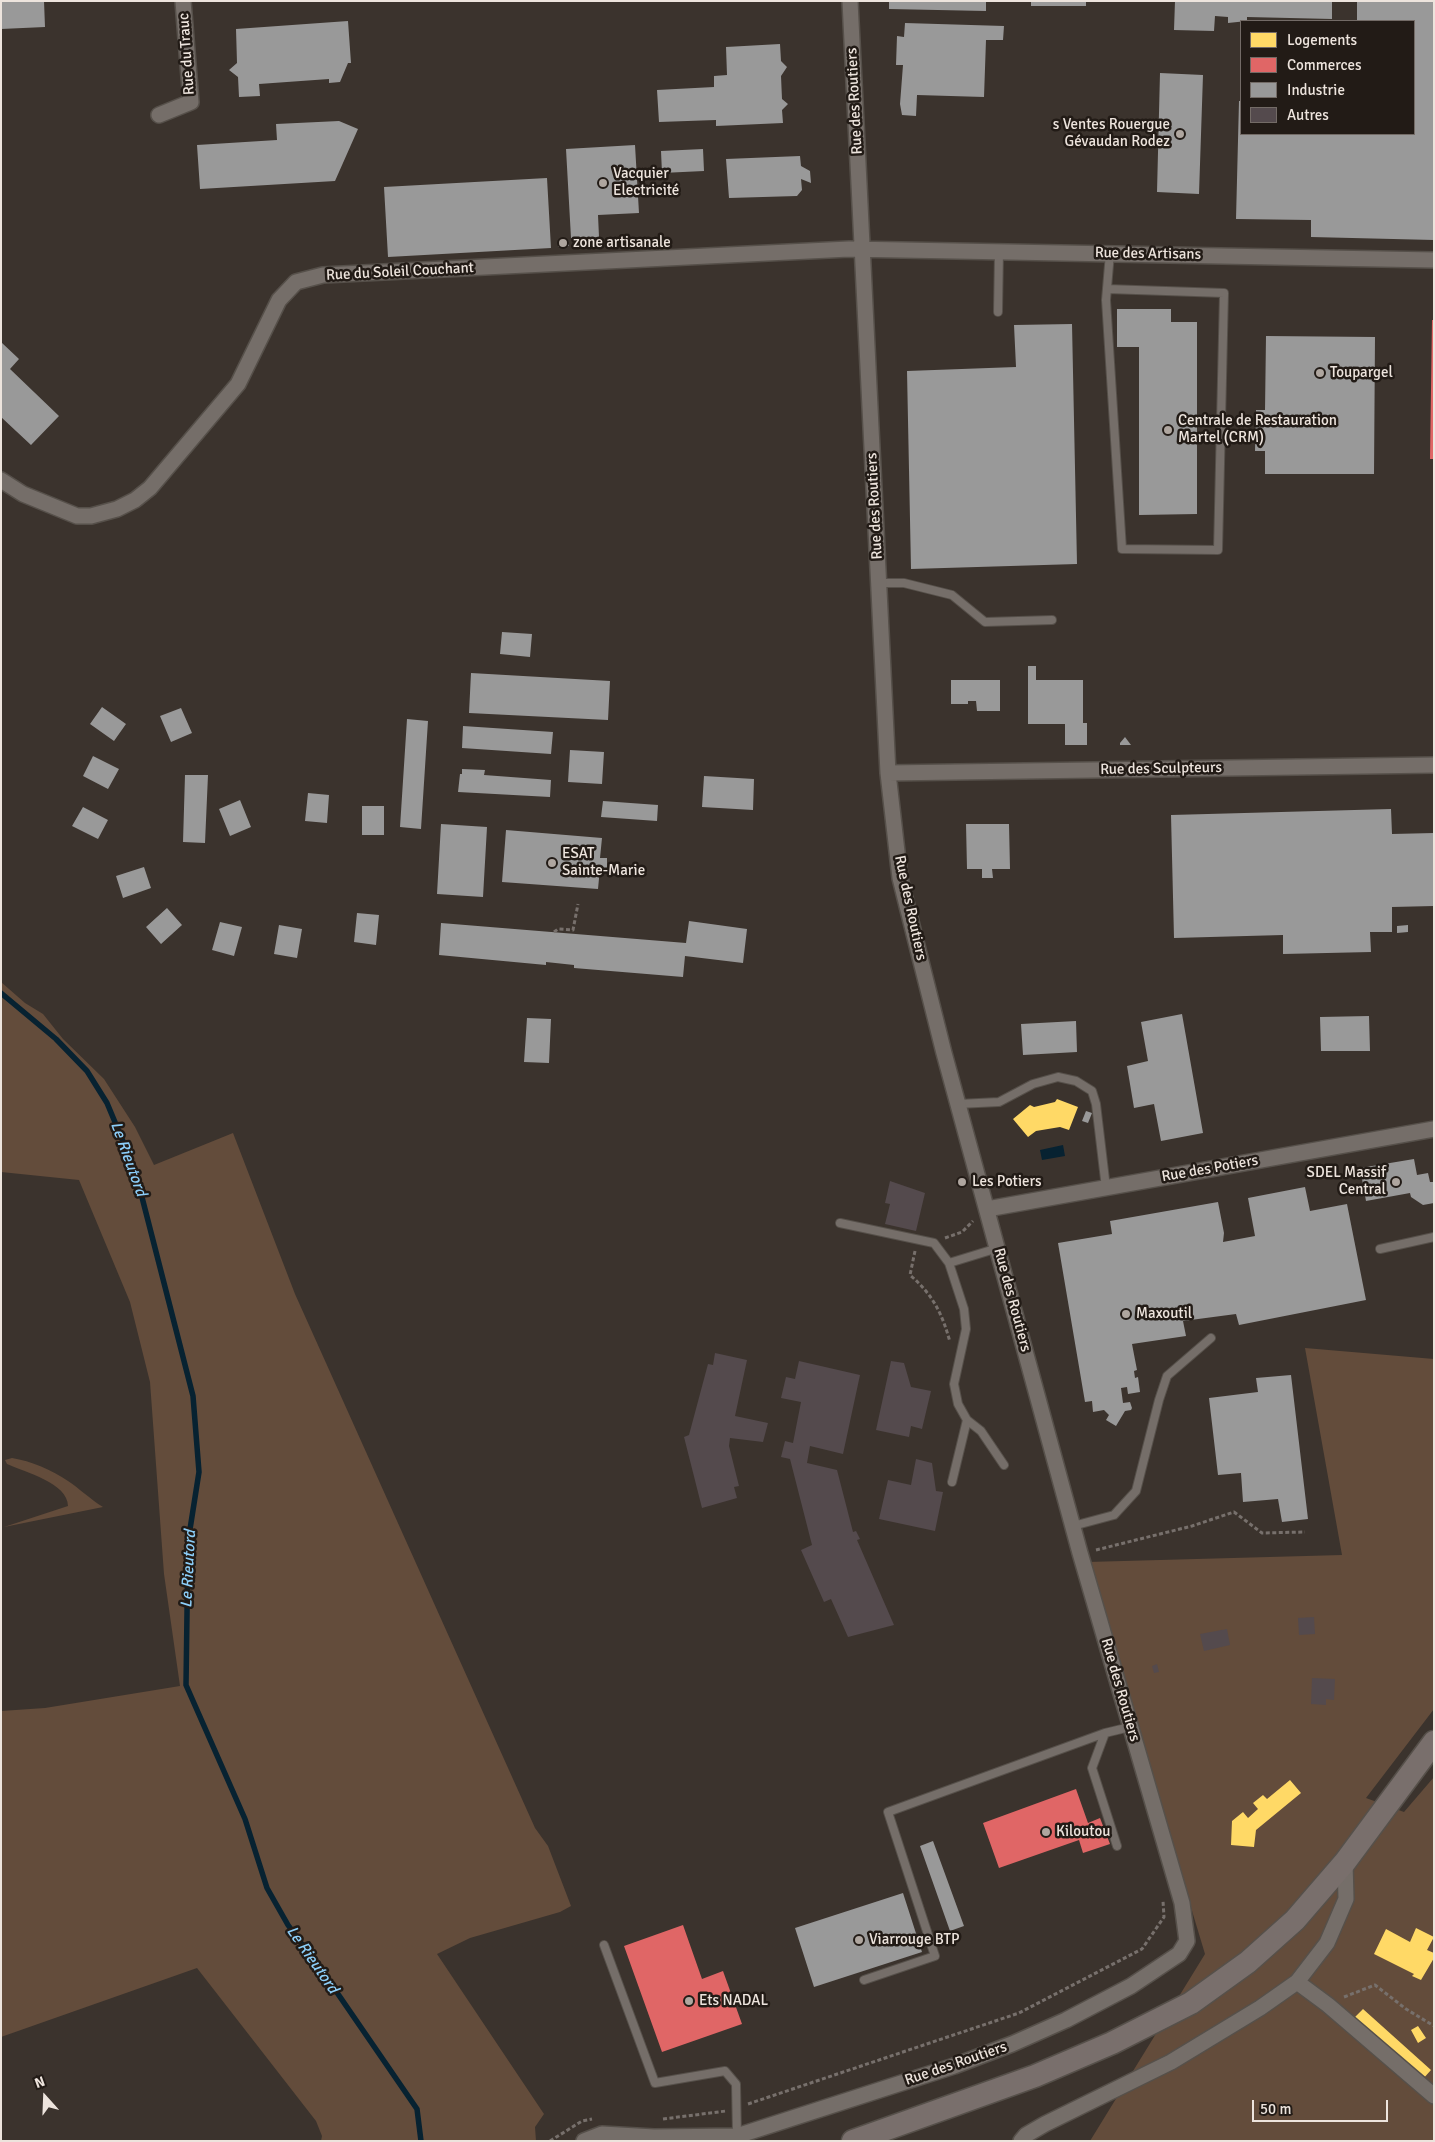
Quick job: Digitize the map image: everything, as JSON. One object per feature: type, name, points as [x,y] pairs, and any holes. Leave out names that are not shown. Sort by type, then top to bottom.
[{"type":"main road","points":[[853,2141],[1035,2076],[1112,2043],[1191,2003],[1248,1962],[1295,1920],[1345,1862],[1434,1742]]},
{"type":"street","name":"Rue du Trauc","points":[[159,115],[192,102],[183,1]]},
{"type":"street","name":"Rue des Routiers","points":[[584,2141],[602,2134],[654,2137],[737,2136],[954,2066],[1012,2044],[1066,2020],[1131,1986],[1179,1954],[1186,1941],[1182,1903],[1080,1553],[958,1104],[900,878],[888,773],[850,1]]},
{"type":"street","name":"Rue des Artisans","points":[[863,249],[1434,260]]},
{"type":"street","name":"Rue du Soleil Couchant","points":[[1,480],[22,494],[77,516],[106,513],[135,500],[160,476],[238,384],[279,300],[296,282],[323,275],[863,249]]},
{"type":"street","name":"Rue des Sculpteurs","points":[[888,773],[1434,765]]},
{"type":"street","name":"Rue des Potiers","points":[[987,1209],[1434,1129]]},
{"type":"street","points":[[1021,2141],[1026,2135],[1044,2124],[1171,2062],[1260,2008],[1298,1982],[1327,1943],[1346,1899],[1345,1862]]},
{"type":"street","points":[[1298,1982],[1328,2005],[1434,2096]]},
{"type":"lane","points":[[998,312],[999,251]]},
{"type":"lane","points":[[1107,289],[1224,293],[1218,550],[1122,549],[1106,300],[1110,253]]},
{"type":"lane","points":[[878,583],[904,583],[952,595],[985,622],[1052,620]]},
{"type":"lane","points":[[958,1104],[999,1102],[1033,1084],[1058,1077],[1076,1081],[1092,1091],[1096,1104],[1106,1188]]},
{"type":"lane","points":[[840,1223],[934,1243],[949,1263],[964,1309],[966,1329],[954,1384],[958,1404],[967,1420],[981,1431],[1004,1465]]},
{"type":"lane","points":[[1380,1248],[1434,1237]]},
{"type":"lane","points":[[949,1263],[998,1248]]},
{"type":"lane","points":[[1073,1526],[1114,1515],[1136,1491],[1167,1376],[1211,1338]]},
{"type":"lane","points":[[952,1482],[967,1420]]},
{"type":"lane","points":[[864,1980],[935,1956],[888,1812],[1106,1733],[1130,1727]]},
{"type":"lane","points":[[1106,1733],[1092,1768],[1117,1846]]},
{"type":"lane","points":[[604,1945],[655,2083],[725,2071],[736,2084],[737,2136]]},
{"type":"path","points":[[554,932],[558,929],[573,930],[578,904]]},
{"type":"path","points":[[1080,1553],[1192,1526],[1234,1512],[1262,1532],[1305,1532]]},
{"type":"path","points":[[659,2119],[716,2113],[736,2108],[1019,2013],[1142,1949],[1164,1917],[1163,1900]]},
{"type":"path","points":[[1328,2005],[1375,1985],[1406,2009],[1434,2026]]},
{"type":"shaded area","points":[[1,982],[25,1003],[43,1014],[63,1039],[104,1079],[135,1127],[154,1165],[233,1133],[295,1294],[535,1828],[548,1846],[571,1906],[560,1912],[470,1938],[437,1954],[544,2114],[535,2127],[536,2141],[321,2141],[322,2136],[316,2121],[197,1968],[1,2037],[1,1711],[45,1708],[180,1686],[164,1574],[150,1382],[130,1302],[79,1180],[1,1172]]},
{"type":"shaded area","points":[[1305,1348],[1434,1359],[1434,1709],[1366,1798],[1404,1812],[1434,1777],[1434,2141],[1090,2141],[1205,1954],[1087,1562],[1342,1555]]},
{"type":"shaded area","points":[[12,1458],[41,1466],[55,1473],[103,1507],[4,1527],[68,1506],[66,1498],[61,1491],[53,1485],[44,1479],[7,1464],[5,1460]]},
{"type":"water","points":[[1063,1145],[1065,1156],[1042,1160],[1040,1150]]},
{"type":"building: Logements","points":[[1057,1099],[1078,1107],[1069,1130],[1060,1127],[1036,1131],[1028,1137],[1013,1119],[1030,1105],[1034,1107],[1055,1102]]},
{"type":"building: Logements","points":[[1290,1780],[1301,1793],[1256,1830],[1254,1847],[1231,1845],[1232,1821],[1243,1812],[1248,1818],[1258,1809],[1253,1803],[1263,1795],[1267,1799]]},
{"type":"building: Logements","points":[[1416,1928],[1434,1937],[1427,1950],[1434,1953],[1434,1958],[1421,1980],[1412,1976],[1414,1974],[1374,1954],[1386,1929],[1410,1942]]},
{"type":"building: Logements","points":[[1363,2009],[1431,2070],[1422,2080],[1353,2019]]},
{"type":"building: Logements","points":[[1418,2026],[1426,2038],[1418,2043],[1411,2030]]},
{"type":"building: Commerces","points":[[1432,320],[1434,320],[1434,459],[1430,459]]},
{"type":"building: Commerces","name":"Kiloutou","points":[[1076,1789],[1088,1823],[1100,1818],[1110,1844],[1083,1853],[1079,1840],[999,1868],[983,1823]]},
{"type":"building: Commerces","name":"Ets NADAL","points":[[683,1925],[702,1979],[723,1971],[742,2024],[662,2052],[624,1946]]},
{"type":"building: Industrie","points":[[1,1],[44,1],[45,27],[1,29]]},
{"type":"building: Industrie","points":[[889,1],[986,1],[986,11],[889,9]]},
{"type":"building: Industrie","points":[[1031,1],[1086,1],[1086,6],[1031,6]]},
{"type":"building: Industrie","points":[[1175,1],[1332,1],[1332,19],[1247,17],[1247,20],[1228,23],[1228,17],[1215,16],[1214,31],[1174,30]]},
{"type":"building: Industrie","points":[[1357,1],[1434,1],[1434,240],[1311,237],[1311,220],[1236,219],[1239,101],[1240,135],[1415,135],[1415,20],[1357,20]]},
{"type":"building: Industrie","points":[[348,21],[351,63],[348,63],[340,82],[329,83],[329,79],[259,84],[260,96],[239,97],[238,77],[229,70],[237,63],[236,29]]},
{"type":"building: Industrie","points":[[905,23],[1004,26],[1003,40],[986,40],[984,97],[917,95],[916,116],[902,115],[900,104],[903,65],[896,65],[897,36],[904,37]]},
{"type":"building: Industrie","points":[[780,44],[781,61],[787,67],[781,76],[782,99],[788,104],[782,110],[783,123],[716,126],[716,120],[659,122],[657,90],[714,87],[714,76],[727,75],[726,47]]},
{"type":"building: Industrie","name":"s Ventes Rouergue Gévaudan Rodez","points":[[1160,73],[1203,75],[1199,194],[1157,192]]},
{"type":"building: Industrie","points":[[339,121],[358,129],[335,181],[200,189],[197,145],[277,140],[276,124]]},
{"type":"building: Industrie","name":"Vacquier Electricité","points":[[635,145],[639,213],[598,215],[599,237],[571,238],[566,149]]},
{"type":"building: Industrie","points":[[703,149],[704,171],[662,173],[661,151]]},
{"type":"building: Industrie","points":[[800,156],[801,166],[810,171],[811,183],[801,179],[802,190],[797,196],[729,198],[726,159]]},
{"type":"building: Industrie","points":[[547,178],[551,248],[388,257],[384,187]]},
{"type":"building: Industrie","name":"zone artisanale","points":[[568,240],[569,246],[558,247],[558,241]]},
{"type":"building: Industrie","name":"Centrale de Restauration Martel (CRM)","points":[[1117,309],[1171,309],[1171,322],[1197,322],[1197,514],[1139,515],[1139,347],[1117,347]]},
{"type":"building: Industrie","points":[[1072,324],[1077,564],[911,569],[907,371],[1016,367],[1014,325]]},
{"type":"building: Industrie","name":"Toupargel","points":[[1266,336],[1375,337],[1374,474],[1265,474],[1265,451],[1255,451],[1256,410],[1265,410]]},
{"type":"building: Industrie","points":[[1,342],[19,359],[10,369],[59,416],[31,445],[1,417]]},
{"type":"building: Industrie","points":[[502,632],[532,634],[530,657],[500,654]]},
{"type":"building: Industrie","points":[[1028,666],[1036,666],[1036,680],[1083,680],[1083,723],[1087,723],[1087,745],[1065,745],[1065,724],[1028,724]]},
{"type":"building: Industrie","points":[[471,673],[610,681],[608,720],[469,713]]},
{"type":"building: Industrie","points":[[951,680],[1000,680],[1000,711],[977,711],[976,701],[968,701],[968,704],[951,704]]},
{"type":"building: Industrie","points":[[102,707],[126,724],[114,741],[90,724]]},
{"type":"building: Industrie","points":[[181,708],[192,733],[171,742],[160,716]]},
{"type":"building: Industrie","points":[[407,719],[428,721],[421,829],[400,827]]},
{"type":"building: Industrie","points":[[463,726],[553,732],[551,754],[462,748]]},
{"type":"building: Industrie","points":[[1125,737],[1131,745],[1120,745]]},
{"type":"building: Industrie","points":[[570,750],[604,752],[602,784],[568,782]]},
{"type":"building: Industrie","points":[[93,756],[119,769],[108,789],[83,776]]},
{"type":"building: Industrie","points":[[462,769],[485,770],[484,775],[551,780],[550,797],[458,792]]},
{"type":"building: Industrie","points":[[185,775],[208,775],[205,843],[183,842]]},
{"type":"building: Industrie","points":[[704,776],[754,779],[753,810],[702,807]]},
{"type":"building: Industrie","points":[[308,793],[329,795],[327,823],[305,821]]},
{"type":"building: Industrie","points":[[240,800],[251,827],[230,836],[219,809]]},
{"type":"building: Industrie","points":[[603,801],[658,805],[657,821],[601,817]]},
{"type":"building: Industrie","points":[[362,806],[384,806],[384,835],[362,835]]},
{"type":"building: Industrie","points":[[83,807],[108,820],[98,839],[72,826]]},
{"type":"building: Industrie","points":[[1391,809],[1392,834],[1434,833],[1434,906],[1392,907],[1392,932],[1370,932],[1371,952],[1283,954],[1283,935],[1174,938],[1171,815]]},
{"type":"building: Industrie","points":[[441,824],[487,827],[483,897],[437,894]]},
{"type":"building: Industrie","points":[[966,824],[1009,824],[1010,869],[992,869],[993,878],[982,878],[982,869],[967,869]]},
{"type":"building: Industrie","name":"ESAT Sainte-Marie","points":[[506,830],[602,838],[600,858],[607,858],[607,868],[600,868],[598,889],[502,882]]},
{"type":"building: Industrie","points":[[144,867],[151,888],[123,898],[116,876]]},
{"type":"building: Industrie","points":[[167,908],[182,925],[161,944],[146,927]]},
{"type":"building: Industrie","points":[[357,913],[379,915],[376,945],[354,942]]},
{"type":"building: Industrie","points":[[689,921],[747,929],[743,963],[685,956],[683,977],[574,968],[574,965],[546,962],[546,965],[439,955],[441,923],[686,943]]},
{"type":"building: Industrie","points":[[220,922],[242,927],[234,956],[212,950]]},
{"type":"building: Industrie","points":[[279,925],[302,929],[297,958],[274,954]]},
{"type":"building: Industrie","points":[[1408,925],[1408,932],[1397,933],[1397,926]]},
{"type":"building: Industrie","points":[[1182,1014],[1203,1133],[1161,1141],[1154,1104],[1134,1108],[1127,1066],[1148,1061],[1141,1022]]},
{"type":"building: Industrie","points":[[1369,1016],[1370,1051],[1321,1051],[1320,1017]]},
{"type":"building: Industrie","points":[[527,1018],[551,1019],[549,1063],[524,1062]]},
{"type":"building: Industrie","points":[[1076,1021],[1077,1052],[1023,1055],[1021,1024]]},
{"type":"building: Industrie","points":[[1086,1111],[1092,1113],[1088,1123],[1082,1121]]},
{"type":"building: Industrie","name":"SDEL Massif Central","points":[[1414,1159],[1417,1175],[1428,1173],[1430,1182],[1434,1182],[1434,1203],[1423,1205],[1411,1197],[1410,1193],[1366,1201],[1360,1168]]},
{"type":"building: Industrie","points":[[1305,1187],[1310,1211],[1347,1204],[1366,1300],[1239,1325],[1236,1314],[1183,1321],[1186,1336],[1132,1344],[1137,1370],[1134,1371],[1135,1378],[1138,1377],[1140,1392],[1128,1394],[1127,1387],[1121,1388],[1123,1403],[1130,1402],[1132,1408],[1125,1411],[1116,1426],[1106,1420],[1109,1415],[1104,1410],[1093,1412],[1092,1401],[1085,1402],[1058,1243],[1112,1234],[1110,1221],[1218,1202],[1224,1233],[1223,1242],[1255,1236],[1248,1198]]},
{"type":"building: Industrie","points":[[1291,1375],[1308,1519],[1282,1522],[1278,1499],[1243,1502],[1241,1473],[1218,1475],[1209,1398],[1258,1392],[1256,1378]]},
{"type":"building: Industrie","points":[[933,1841],[964,1926],[950,1931],[920,1846]]},
{"type":"building: Industrie","name":"Viarrouge BTP","points":[[903,1893],[922,1952],[814,1987],[795,1928]]},
{"type":"building: Autres","points":[[890,1181],[925,1193],[916,1231],[885,1224],[890,1204],[885,1203]]},
{"type":"building: Autres","points":[[715,1353],[747,1360],[735,1416],[768,1423],[763,1442],[730,1438],[729,1446],[739,1486],[734,1487],[737,1498],[702,1508],[684,1437],[689,1435],[708,1364],[713,1365]]},
{"type":"building: Autres","points":[[799,1361],[860,1375],[843,1454],[810,1446],[807,1463],[837,1470],[853,1532],[856,1531],[860,1539],[857,1540],[894,1625],[848,1637],[831,1599],[824,1602],[801,1550],[812,1545],[790,1459],[781,1457],[785,1441],[793,1443],[801,1402],[781,1398],[786,1377],[795,1379]]},
{"type":"building: Autres","points":[[891,1361],[904,1363],[911,1387],[931,1391],[922,1429],[911,1426],[909,1437],[876,1430]]},
{"type":"building: Autres","points":[[916,1459],[932,1463],[936,1491],[943,1492],[935,1531],[879,1519],[888,1480],[911,1485]]},
{"type":"building: Autres","points":[[1314,1617],[1315,1634],[1299,1635],[1298,1618]]},
{"type":"building: Autres","points":[[1227,1629],[1230,1645],[1204,1651],[1200,1634]]},
{"type":"building: Autres","points":[[1157,1664],[1159,1672],[1154,1673],[1152,1666]]},
{"type":"building: Autres","points":[[1312,1678],[1335,1679],[1334,1700],[1326,1699],[1326,1705],[1311,1704]]},
{"type":"waterway","name":"Le Rieutord","points":[[1,993],[56,1039],[87,1071],[107,1103],[135,1170],[193,1396],[199,1472],[188,1542],[186,1685],[245,1819],[267,1888],[288,1925],[417,2109],[421,2141]]},
{"type":"place","name":"s Ventes Rouergue Gévaudan Rodez","points":[[1180,134]]},
{"type":"place","name":"Vacquier Electricité","points":[[603,183]]},
{"type":"place","name":"zone artisanale","points":[[563,243]]},
{"type":"place","name":"Toupargel","points":[[1320,373]]},
{"type":"place","name":"Centrale de Restauration Martel (CRM)","points":[[1168,430]]},
{"type":"place","name":"ESAT Sainte-Marie","points":[[552,863]]},
{"type":"place","name":"Les Potiers","points":[[962,1182]]},
{"type":"place","name":"SDEL Massif Central","points":[[1396,1182]]},
{"type":"place","name":"Maxoutil","points":[[1126,1314]]},
{"type":"place","name":"Kiloutou","points":[[1046,1832]]},
{"type":"place","name":"Viarrouge BTP","points":[[859,1940]]},
{"type":"place","name":"Ets NADAL","points":[[689,2001]]}]
